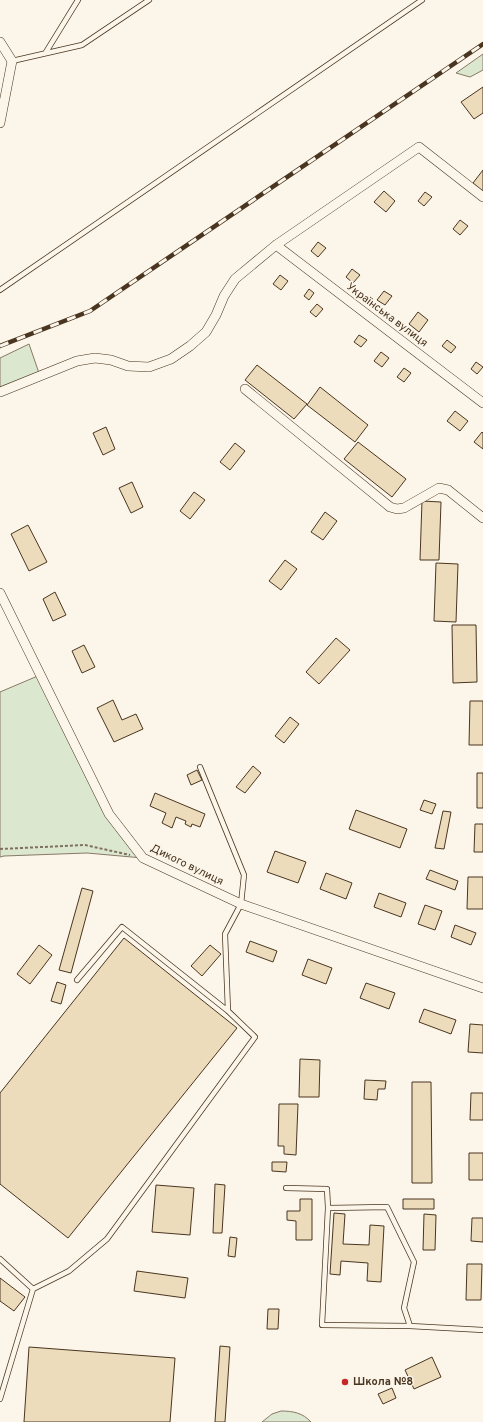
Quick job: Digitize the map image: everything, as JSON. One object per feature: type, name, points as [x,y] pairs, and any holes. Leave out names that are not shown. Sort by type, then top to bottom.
[{"type":"street","points":[[0,42],[12,61],[0,122]]},
{"type":"street","points":[[0,392],[77,361],[96,358],[111,360],[128,366],[149,367],[171,359],[190,346],[206,332],[216,315],[224,296],[235,279],[276,245],[419,147],[483,197]]},
{"type":"street","name":"Українська вулиця","points":[[276,245],[483,404]]},
{"type":"street","points":[[245,389],[390,507],[397,509],[404,508],[439,488],[448,490],[483,518]]},
{"type":"street","name":"Дикого вулиця","points":[[0,593],[109,814],[142,858],[241,904],[483,988]]},
{"type":"lane","points":[[46,52],[78,0]]},
{"type":"lane","points":[[12,61],[82,45],[149,0]]},
{"type":"lane","points":[[0,290],[422,0]]},
{"type":"lane","points":[[200,767],[244,875],[241,904],[225,934],[228,1011]]},
{"type":"lane","points":[[0,1400],[33,1289],[69,1271],[107,1239],[255,1037],[228,1011],[122,927],[77,980]]},
{"type":"lane","points":[[286,1188],[327,1189],[328,1208],[322,1325],[410,1326],[483,1330]]},
{"type":"lane","points":[[328,1208],[387,1207],[414,1262],[404,1308],[410,1326]]},
{"type":"lane","points":[[0,1259],[33,1289]]},
{"type":"path","points":[[0,848],[85,845],[142,858]]},
{"type":"green space","points":[[483,54],[483,70],[470,77],[456,73]]},
{"type":"green space","points":[[29,344],[40,376],[0,392],[0,358]]},
{"type":"green space","points":[[40,675],[109,814],[143,858],[87,853],[0,857],[0,692]]},
{"type":"green space","points":[[281,1411],[298,1413],[305,1416],[311,1422],[262,1422],[272,1414]]},
{"type":"building","points":[[483,87],[483,113],[474,119],[461,102]]},
{"type":"building","points":[[483,170],[483,191],[473,183]]},
{"type":"building","points":[[384,191],[395,201],[386,212],[374,202]]},
{"type":"building","points":[[425,192],[432,197],[424,206],[418,201]]},
{"type":"building","points":[[460,220],[468,226],[460,235],[453,229]]},
{"type":"building","points":[[318,242],[326,248],[318,257],[311,251]]},
{"type":"building","points":[[352,269],[360,275],[353,283],[346,277]]},
{"type":"building","points":[[280,275],[288,281],[281,290],[273,284]]},
{"type":"building","points":[[309,289],[314,293],[309,300],[304,296]]},
{"type":"building","points":[[384,291],[392,296],[385,305],[377,300]]},
{"type":"building","points":[[317,304],[323,309],[316,317],[310,312]]},
{"type":"building","points":[[418,312],[428,320],[419,332],[409,324]]},
{"type":"building","points":[[359,335],[367,340],[361,347],[354,342]]},
{"type":"building","points":[[447,340],[456,347],[451,353],[442,346]]},
{"type":"building","points":[[381,352],[389,358],[382,367],[374,361]]},
{"type":"building","points":[[476,362],[483,367],[477,374],[471,369]]},
{"type":"building","points":[[257,365],[307,404],[294,419],[245,380]]},
{"type":"building","points":[[404,368],[411,373],[404,382],[397,377]]},
{"type":"building","points":[[320,387],[368,425],[355,442],[307,405]]},
{"type":"building","points":[[455,411],[468,421],[460,431],[447,421]]},
{"type":"building","points":[[106,427],[115,449],[103,455],[93,433]]},
{"type":"building","points":[[482,432],[483,433],[483,449],[474,442]]},
{"type":"building","points":[[358,442],[406,479],[392,497],[344,459]]},
{"type":"building","points":[[235,443],[245,451],[230,470],[220,462]]},
{"type":"building","points":[[132,482],[143,507],[131,513],[119,488]]},
{"type":"building","points":[[194,492],[205,500],[190,519],[180,511]]},
{"type":"building","points":[[422,501],[441,502],[439,560],[420,560]]},
{"type":"building","points":[[325,512],[337,521],[323,540],[311,532]]},
{"type":"building","points":[[28,525],[47,562],[29,571],[11,534]]},
{"type":"building","points":[[285,560],[297,569],[281,590],[269,581]]},
{"type":"building","points":[[436,563],[458,564],[456,622],[434,621]]},
{"type":"building","points":[[55,592],[66,615],[53,621],[43,599]]},
{"type":"building","points":[[452,625],[476,625],[477,682],[453,683]]},
{"type":"building","points":[[336,638],[350,650],[319,684],[306,672]]},
{"type":"building","points":[[84,645],[95,667],[82,673],[72,651]]},
{"type":"building","points":[[113,700],[122,720],[136,714],[143,729],[114,742],[97,708]]},
{"type":"building","points":[[470,701],[483,701],[483,745],[469,745]]},
{"type":"building","points":[[290,717],[299,724],[284,743],[275,736]]},
{"type":"building","points":[[253,766],[261,773],[245,793],[236,787]]},
{"type":"building","points":[[197,770],[202,780],[191,785],[187,775]]},
{"type":"building","points":[[477,773],[483,773],[483,808],[477,808]]},
{"type":"building","points":[[155,793],[205,814],[200,827],[192,824],[191,827],[185,824],[186,821],[176,817],[172,828],[162,823],[166,813],[150,806]]},
{"type":"building","points":[[424,800],[436,804],[432,814],[420,810]]},
{"type":"building","points":[[356,810],[407,829],[400,848],[349,829]]},
{"type":"building","points":[[443,811],[451,812],[444,849],[435,848]]},
{"type":"building","points":[[475,824],[483,824],[483,852],[474,852]]},
{"type":"building","points":[[275,851],[306,862],[298,883],[267,872]]},
{"type":"building","points":[[430,870],[458,881],[455,890],[426,879]]},
{"type":"building","points":[[326,873],[352,883],[346,899],[320,889]]},
{"type":"building","points":[[468,877],[483,877],[483,909],[467,909]]},
{"type":"building","points":[[82,888],[93,891],[71,973],[59,970]]},
{"type":"building","points":[[379,893],[406,903],[401,917],[374,907]]},
{"type":"building","points":[[425,905],[442,911],[435,930],[418,924]]},
{"type":"building","points":[[455,925],[476,933],[471,945],[451,937]]},
{"type":"building","points":[[124,938],[237,1028],[68,1238],[0,1184],[0,1093]]},
{"type":"building","points":[[250,941],[277,951],[273,962],[246,952]]},
{"type":"building","points":[[39,945],[52,955],[30,984],[17,974]]},
{"type":"building","points":[[210,945],[221,954],[202,976],[191,966]]},
{"type":"building","points":[[308,959],[332,968],[326,984],[302,975]]},
{"type":"building","points":[[57,982],[66,985],[61,1004],[51,1001]]},
{"type":"building","points":[[366,983],[395,993],[389,1009],[360,998]]},
{"type":"building","points":[[424,1009],[456,1020],[451,1034],[419,1022]]},
{"type":"building","points":[[470,1024],[483,1025],[483,1053],[468,1052]]},
{"type":"building","points":[[300,1059],[320,1060],[319,1097],[299,1097]]},
{"type":"building","points":[[365,1080],[386,1081],[385,1089],[378,1089],[377,1100],[364,1099]]},
{"type":"building","points":[[412,1082],[431,1082],[432,1183],[412,1183]]},
{"type":"building","points":[[471,1093],[483,1093],[483,1120],[470,1120]]},
{"type":"building","points":[[279,1104],[298,1104],[296,1155],[284,1154],[284,1146],[278,1146]]},
{"type":"building","points":[[469,1153],[483,1153],[483,1180],[469,1180]]},
{"type":"building","points":[[272,1162],[287,1162],[286,1172],[272,1171]]},
{"type":"building","points":[[215,1184],[225,1185],[222,1233],[213,1233]]},
{"type":"building","points":[[156,1185],[194,1188],[190,1235],[152,1232]]},
{"type":"building","points":[[300,1199],[312,1199],[312,1240],[296,1240],[296,1221],[287,1220],[287,1211],[300,1211]]},
{"type":"building","points":[[403,1199],[434,1199],[434,1209],[403,1209]]},
{"type":"building","points":[[334,1213],[345,1214],[343,1244],[369,1245],[370,1225],[384,1226],[381,1282],[367,1281],[368,1263],[341,1261],[340,1275],[330,1274]]},
{"type":"building","points":[[424,1214],[436,1215],[435,1250],[423,1250]]},
{"type":"building","points":[[472,1218],[483,1218],[483,1242],[471,1241]]},
{"type":"building","points":[[230,1237],[237,1238],[235,1257],[228,1256]]},
{"type":"building","points":[[467,1264],[482,1264],[481,1300],[466,1300]]},
{"type":"building","points":[[137,1271],[188,1278],[185,1298],[134,1291]]},
{"type":"building","points":[[0,1278],[25,1297],[14,1311],[0,1301]]},
{"type":"building","points":[[268,1309],[279,1309],[278,1329],[267,1329]]},
{"type":"building","points":[[220,1346],[230,1347],[225,1422],[215,1422]]},
{"type":"building","points":[[29,1347],[175,1358],[170,1422],[24,1422]]},
{"type":"building","points":[[432,1357],[441,1377],[414,1389],[405,1370]]},
{"type":"building","points":[[392,1388],[396,1398],[383,1404],[378,1394]]},
{"type":"railway","points":[[0,346],[90,311],[483,44]]},
{"type":"place","name":"Школа №8","points":[[345,1382]]}]
